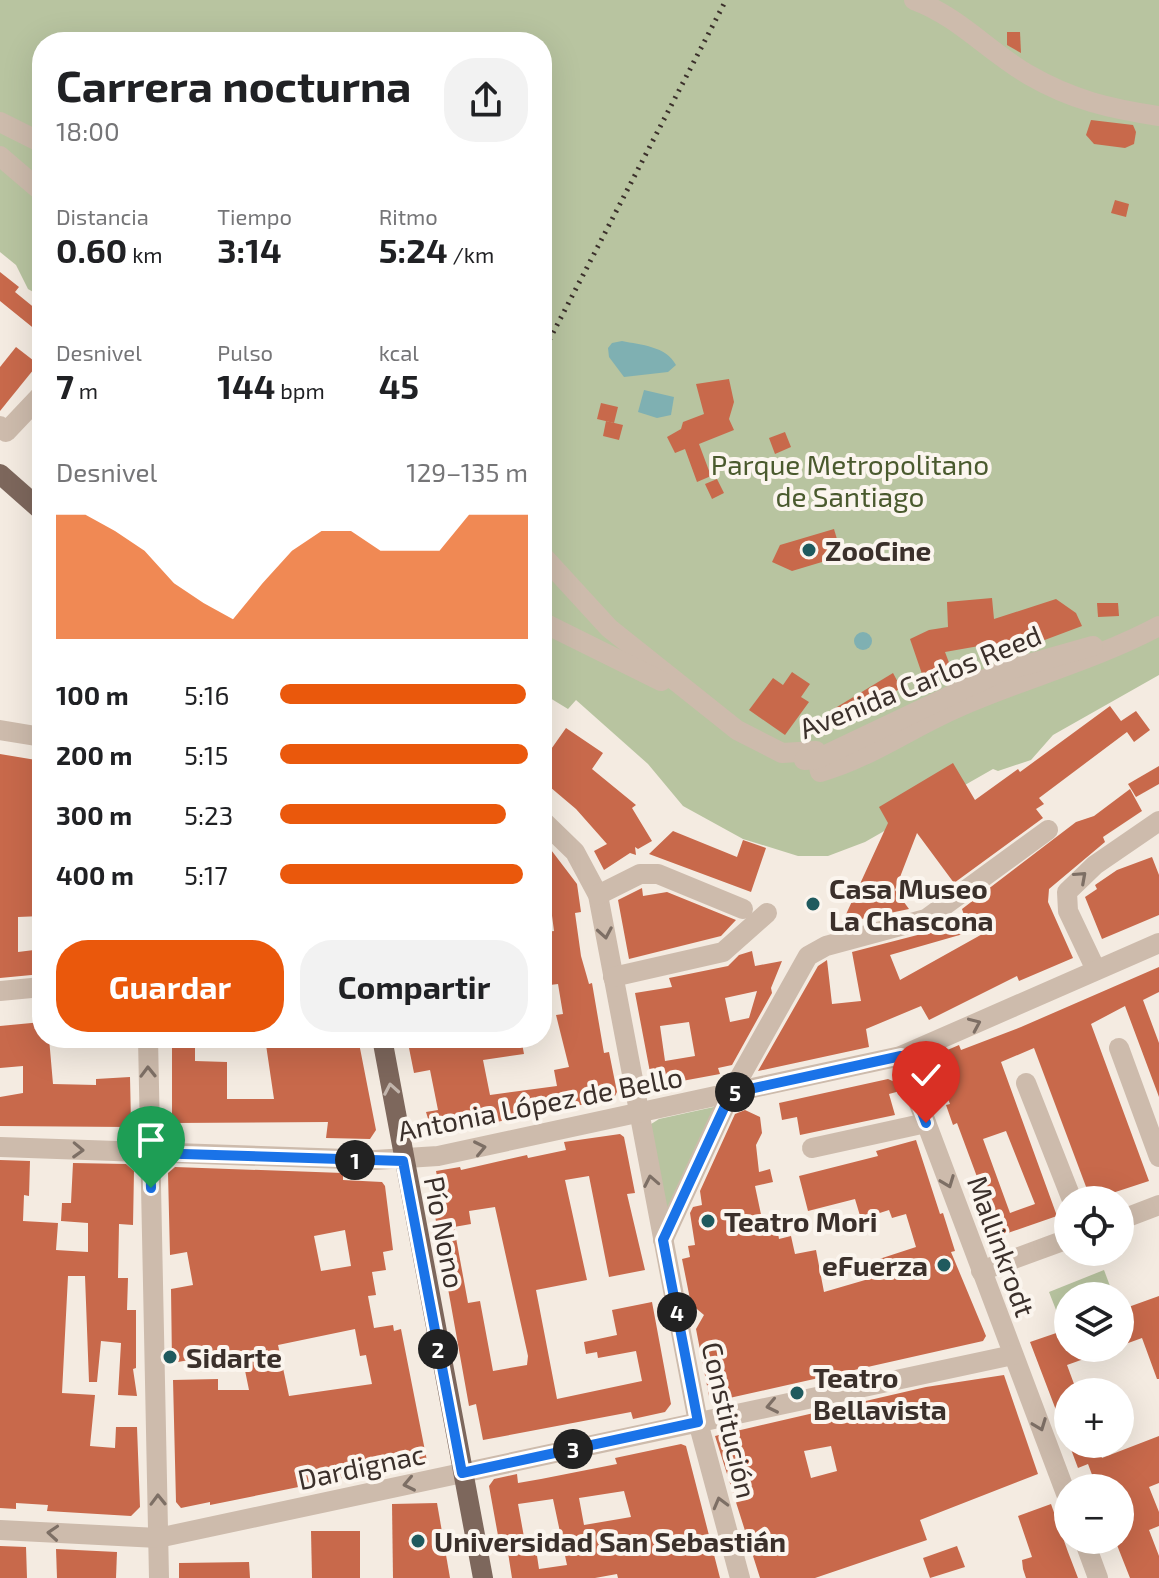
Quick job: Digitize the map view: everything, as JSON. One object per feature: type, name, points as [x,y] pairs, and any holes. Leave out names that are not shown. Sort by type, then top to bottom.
[{"type":"main road","points":[[4,479],[32,503]]},
{"type":"main road","name":"Pío Nono","points":[[384,1048],[483,1578]]},
{"type":"street","points":[[914,0],[961,26],[1028,75],[1080,101],[1159,116]]},
{"type":"street","points":[[0,122],[32,138]]},
{"type":"street","points":[[0,156],[32,183]]},
{"type":"street","points":[[0,426],[6,432],[32,405]]},
{"type":"street","points":[[552,566],[609,628],[737,730],[782,753],[816,755],[820,772],[835,768],[956,708],[1127,643],[1159,626]]},
{"type":"street","name":"Avenida Carlos Reed","points":[[552,627],[660,680],[725,733],[753,750],[782,760],[816,755],[1000,672],[1050,656],[1112,642],[1159,619]]},
{"type":"street","points":[[0,730],[32,735]]},
{"type":"street","points":[[1096,970],[1068,911],[1067,892],[1095,865],[1159,821]]},
{"type":"street","name":"Constitución","points":[[552,830],[575,852],[598,895],[698,1422],[740,1578]]},
{"type":"street","points":[[663,1240],[731,1093],[805,959],[826,946],[926,919],[1048,830]]},
{"type":"street","points":[[598,895],[640,874],[658,874],[743,909]]},
{"type":"street","points":[[613,977],[723,952],[767,913]]},
{"type":"street","name":"Antonia López de Bello","points":[[0,1147],[403,1161],[638,1115],[901,1056],[1159,943]]},
{"type":"street","points":[[0,991],[32,988]]},
{"type":"street","points":[[148,1048],[159,1578]]},
{"type":"street","points":[[1119,1048],[1159,1157]]},
{"type":"street","name":"Mallinkrodt","points":[[901,1056],[1058,1474]]},
{"type":"street","points":[[1026,1083],[1066,1186]]},
{"type":"street","points":[[812,1148],[926,1123]]},
{"type":"street","points":[[1134,1215],[1159,1205]]},
{"type":"street","points":[[981,1271],[1054,1244]]},
{"type":"street","name":"Dardignac","points":[[0,1530],[158,1538],[1013,1355]]},
{"type":"street","points":[[1089,1554],[1098,1578]]},
{"type":"green space","name":"Parque Metropolitano de Santiago","points":[[0,0],[1159,0],[1159,675],[1053,735],[1031,760],[998,771],[993,769],[865,842],[828,856],[798,856],[743,839],[683,806],[648,764],[576,700],[568,709],[552,699],[552,32],[32,32],[32,291],[16,265],[0,252]]},
{"type":"green space","points":[[732,1103],[667,1245],[648,1126],[659,1119]]},
{"type":"green space","points":[[1104,1270],[1108,1282],[1074,1282]]},
{"type":"water","points":[[622,341],[660,350],[676,365],[668,372],[624,377],[609,357],[608,348],[612,343]]},
{"type":"water","points":[[644,390],[674,397],[671,415],[657,418],[638,412]]},
{"type":"water","points":[[859,632],[867,632],[872,641],[870,648],[859,650],[854,645],[854,637]]},
{"type":"building","points":[[1007,32],[1020,32],[1021,53],[1007,45]]},
{"type":"building","points":[[1091,120],[1133,125],[1136,132],[1134,144],[1125,148],[1094,144],[1086,135]]},
{"type":"building","points":[[1115,200],[1129,204],[1126,217],[1111,213]]},
{"type":"building","points":[[0,272],[19,287],[15,292],[32,306],[32,327],[0,301]]},
{"type":"building","points":[[16,347],[32,359],[32,371],[0,411],[0,367]]},
{"type":"building","points":[[729,379],[734,402],[729,419],[734,430],[699,444],[711,476],[697,482],[685,449],[675,453],[667,437],[681,429],[683,422],[704,414],[696,384]]},
{"type":"building","points":[[601,403],[618,407],[614,423],[597,419]]},
{"type":"building","points":[[606,421],[623,425],[619,440],[603,436]]},
{"type":"building","points":[[785,432],[791,447],[775,454],[769,438]]},
{"type":"building","points":[[717,479],[724,493],[712,499],[705,484]]},
{"type":"building","name":"ZooCine","points":[[834,529],[842,556],[792,571],[772,562],[780,545]]},
{"type":"building","points":[[992,598],[994,619],[1056,599],[1076,613],[1082,626],[1002,656],[996,643],[945,652],[951,668],[931,675],[930,671],[922,674],[910,639],[929,630],[948,627],[947,602]]},
{"type":"building","points":[[1097,603],[1118,603],[1119,616],[1098,617]]},
{"type":"building","points":[[792,672],[810,684],[801,697],[809,702],[785,735],[749,710],[773,678],[783,685]]},
{"type":"building","points":[[893,673],[901,688],[835,726],[827,713]]},
{"type":"building","points":[[1110,706],[1121,721],[1136,711],[1150,730],[1134,742],[1127,732],[1039,798],[1044,804],[1036,809],[1043,818],[954,883],[917,833],[895,890],[909,909],[842,923],[888,823],[879,807],[953,763],[975,800],[1018,769],[1020,772]]},
{"type":"building","points":[[566,728],[603,753],[592,769],[636,805],[632,808],[652,841],[638,849],[635,847],[636,855],[630,853],[604,870],[594,851],[607,844],[576,809],[552,789],[552,748]]},
{"type":"building","points":[[0,754],[32,759],[32,916],[18,917],[18,952],[32,950],[32,975],[0,978]]},
{"type":"building","points":[[1159,766],[1159,784],[1136,797],[1128,784]]},
{"type":"building","points":[[1130,789],[1142,811],[1103,837],[1105,842],[1049,889],[1048,902],[1073,958],[1019,981],[1017,976],[929,1020],[921,1006],[866,1029],[869,1047],[758,1071],[818,966],[827,960],[832,1004],[861,1001],[852,952],[929,932],[942,924],[965,918],[962,909],[1076,822],[1094,816]],"holes":[[[984,928],[986,932],[900,980],[890,955]]]},
{"type":"building","points":[[673,831],[737,857],[743,840],[766,848],[751,892],[649,854]]},
{"type":"building","points":[[552,851],[577,884],[581,912],[575,913],[581,956],[589,984],[592,983],[604,1053],[609,1052],[617,1092],[614,1098],[433,1135],[426,1112],[438,1110],[430,1070],[414,1073],[409,1048],[523,1048],[524,1054],[483,1060],[490,1095],[557,1086],[554,1070],[569,1067],[556,1015],[563,1014],[558,984],[552,985]]},
{"type":"building","points":[[1152,857],[1159,875],[1159,915],[1102,939],[1085,897],[1097,889],[1095,885],[1117,870]]},
{"type":"building","points":[[642,888],[643,896],[667,892],[736,920],[721,936],[629,959],[618,900]]},
{"type":"building","points":[[752,951],[755,966],[782,961],[771,988],[772,993],[732,1065],[718,1068],[720,1074],[682,1081],[683,1086],[653,1088],[635,993],[672,987],[669,978],[728,966],[739,955]],"holes":[[[757,991],[749,1018],[730,1022],[725,998]],[[689,1022],[695,1056],[665,1061],[660,1026]]]},
{"type":"building","points":[[1159,967],[1159,992],[1143,1000],[1159,1043],[1159,1097],[1125,1006],[1091,1024],[1149,1181],[1134,1186],[1086,1186],[1034,1048],[1001,1062],[1054,1208],[1054,1217],[999,1236],[957,1123],[953,1125],[946,1105],[950,1104],[940,1079],[931,1083],[922,1061],[959,1045],[961,1050]],"holes":[[[1006,1131],[1035,1204],[1010,1213],[983,1139]]]},
{"type":"building","points":[[32,1023],[32,1048],[50,1048],[53,1084],[96,1085],[96,1079],[130,1077],[131,1123],[126,1127],[0,1126],[0,1097],[23,1093],[23,1066],[0,1068],[0,1026]]},
{"type":"building","points":[[172,1048],[195,1048],[195,1061],[227,1062],[227,1099],[274,1099],[266,1048],[360,1048],[376,1130],[370,1139],[326,1138],[328,1122],[172,1123]]},
{"type":"building","points":[[888,1079],[897,1083],[900,1091],[889,1094],[895,1115],[800,1135],[797,1117],[782,1120],[779,1103]]},
{"type":"building","points":[[745,1110],[760,1117],[762,1133],[756,1145],[759,1172],[770,1169],[773,1182],[755,1186],[763,1224],[776,1222],[779,1239],[791,1236],[795,1254],[816,1250],[824,1292],[872,1278],[867,1263],[916,1247],[906,1214],[892,1218],[889,1210],[861,1219],[855,1199],[808,1211],[799,1176],[878,1156],[876,1151],[916,1140],[955,1251],[951,1252],[986,1336],[983,1341],[716,1401],[709,1396],[696,1329],[704,1315],[691,1304],[682,1259],[690,1257],[688,1246],[695,1245],[690,1213],[693,1207],[702,1205],[700,1191],[735,1114]]},
{"type":"building","points":[[620,1134],[624,1137],[635,1193],[627,1194],[645,1270],[609,1277],[589,1176],[565,1180],[587,1280],[536,1290],[557,1399],[642,1381],[636,1351],[598,1358],[597,1352],[586,1354],[584,1342],[617,1335],[612,1310],[652,1302],[671,1404],[665,1412],[633,1419],[631,1412],[483,1440],[476,1404],[469,1406],[432,1199],[441,1197],[436,1171],[460,1167],[461,1170],[566,1150],[564,1142]],"holes":[[[495,1207],[528,1356],[527,1365],[493,1371],[480,1301],[468,1303],[454,1227],[471,1224],[469,1211]]]},
{"type":"building","points":[[0,1160],[30,1161],[29,1196],[24,1195],[23,1221],[58,1223],[56,1250],[88,1252],[88,1223],[61,1221],[62,1203],[71,1203],[73,1163],[126,1164],[134,1171],[133,1225],[119,1224],[118,1278],[128,1278],[127,1310],[136,1310],[136,1368],[133,1369],[137,1396],[118,1395],[121,1343],[101,1341],[97,1382],[89,1382],[85,1276],[68,1276],[62,1393],[95,1395],[90,1446],[115,1448],[116,1427],[137,1427],[140,1507],[131,1516],[47,1511],[48,1505],[16,1503],[16,1509],[0,1508]]},
{"type":"building","points":[[175,1167],[343,1173],[343,1180],[382,1182],[393,1250],[383,1252],[386,1270],[372,1272],[376,1295],[368,1296],[374,1328],[393,1325],[394,1331],[401,1329],[427,1461],[210,1505],[210,1502],[181,1508],[176,1502],[173,1380],[218,1379],[218,1390],[249,1390],[241,1351],[172,1363],[171,1289],[193,1285],[187,1252],[170,1255],[168,1173]],"holes":[[[345,1230],[351,1266],[321,1271],[314,1236]],[[355,1329],[360,1356],[366,1355],[372,1384],[289,1396],[278,1345]]]},
{"type":"building","points":[[1159,1296],[1159,1379],[1142,1338],[1134,1341],[1134,1305]]},
{"type":"building","points":[[1054,1334],[1054,1362],[1075,1362],[1067,1365],[1072,1378],[1054,1378],[1054,1405],[1030,1342]]},
{"type":"building","points":[[1004,1375],[1038,1474],[920,1520],[927,1540],[815,1578],[760,1578],[715,1436],[926,1387]],"holes":[[[831,1446],[837,1471],[811,1478],[804,1451]]]},
{"type":"building","points":[[1159,1436],[1159,1483],[1149,1487],[1159,1512],[1159,1526],[1149,1530],[1159,1556],[1159,1578],[1130,1578],[1121,1554],[1134,1554],[1134,1474],[1092,1474],[1088,1464],[1078,1468],[1074,1458],[1134,1458],[1134,1446]]},
{"type":"building","points":[[681,1444],[686,1446],[720,1578],[618,1578],[617,1574],[595,1578],[512,1578],[506,1540],[499,1541],[489,1486],[494,1479],[517,1474],[518,1483],[617,1464],[615,1458]],"holes":[[[624,1491],[631,1517],[584,1525],[579,1498]],[[553,1499],[567,1565],[539,1569],[534,1536],[524,1537],[518,1504]]]},
{"type":"building","name":"Universidad San Sebastián","points":[[437,1503],[450,1578],[393,1578],[392,1504]]},
{"type":"building","points":[[1051,1504],[1054,1512],[1054,1554],[1069,1554],[1078,1578],[1026,1578],[1022,1560],[1032,1557],[1018,1516]]},
{"type":"building","points":[[311,1531],[360,1531],[360,1578],[312,1578]]},
{"type":"building","points":[[0,1546],[26,1547],[27,1578],[0,1578]]},
{"type":"building","points":[[957,1546],[965,1567],[930,1578],[923,1558]]},
{"type":"building","points":[[56,1549],[117,1552],[116,1578],[57,1578]]},
{"type":"building","points":[[249,1562],[250,1578],[179,1578],[179,1563]]},
{"type":"railway","points":[[552,335],[726,0]]},
{"type":"place","name":"ZooCine","points":[[809,550]]},
{"type":"place","name":"Casa Museo La Chascona","points":[[813,904]]},
{"type":"place","name":"Teatro Mori","points":[[708,1221]]},
{"type":"place","name":"eFuerza","points":[[944,1265]]},
{"type":"place","name":"Sidarte","points":[[170,1357]]},
{"type":"place","name":"Teatro Bellavista","points":[[797,1393]]},
{"type":"place","name":"Universidad San Sebastián","points":[[418,1541]]},
{"type":"route","points":[[151,1188],[150,1153],[403,1161],[462,1473],[698,1422],[663,1240],[731,1093],[901,1056],[926,1123]]}]
